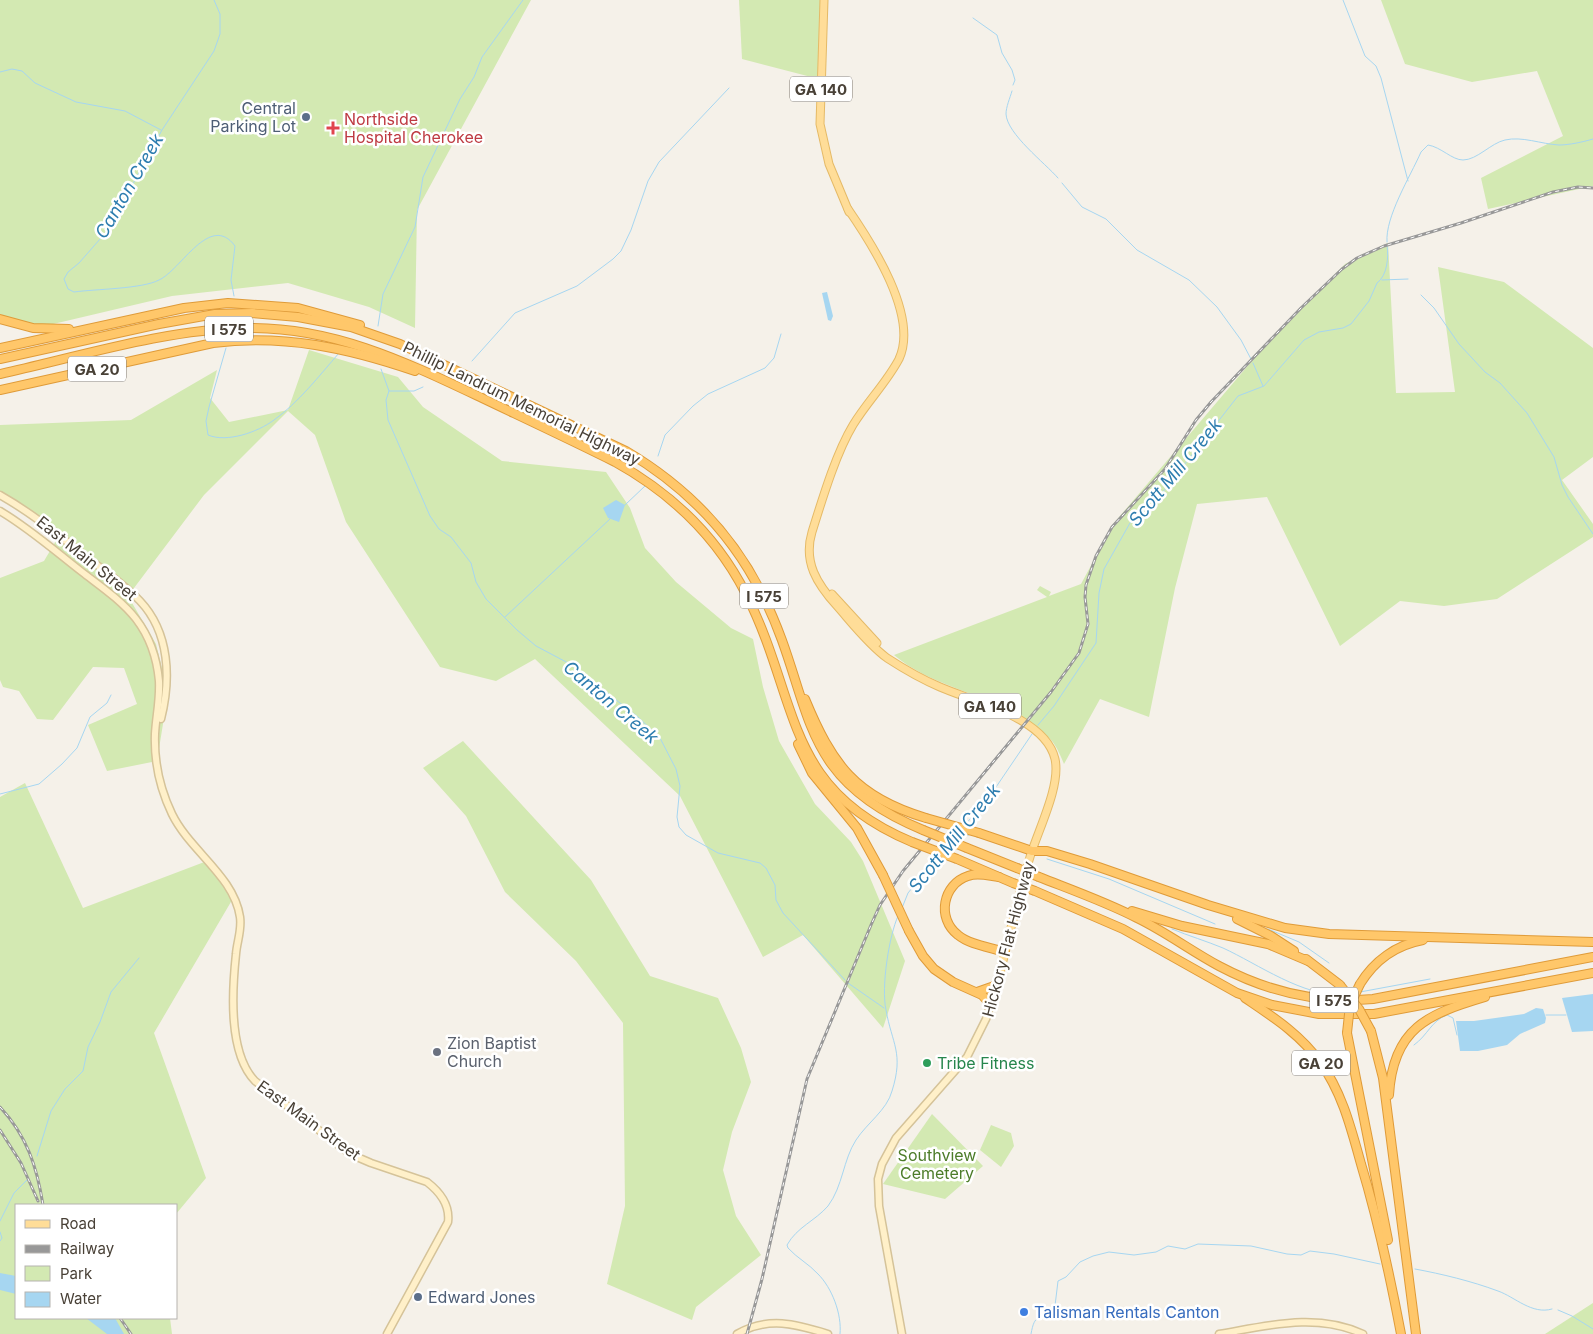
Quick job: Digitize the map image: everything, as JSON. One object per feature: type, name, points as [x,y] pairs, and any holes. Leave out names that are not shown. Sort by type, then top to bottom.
[{"type":"highway","points":[[0,348],[201,305],[228,303],[298,308],[336,316],[400,344]]},
{"type":"highway","name":"Phillip Landrum Memorial Highway","points":[[0,359],[179,320],[227,314],[272,314],[317,320],[371,333],[400,344],[604,440],[640,460],[673,482],[706,513],[742,558],[766,600],[808,723],[831,764],[850,786],[870,803],[892,817],[1136,917],[1248,980],[1294,995],[1323,1000],[1373,999],[1593,957]]},
{"type":"highway","points":[[0,319],[33,328],[60,330],[98,326]]},
{"type":"highway","name":"Phillip Landrum Memorial Highway","points":[[0,374],[185,334],[221,329],[264,328],[318,334],[348,341],[390,355],[621,466],[649,483],[687,514],[717,548],[746,593],[760,624],[789,711],[807,754],[830,786],[871,821],[912,842],[1132,933],[1237,993],[1296,1010],[1328,1015],[1356,1016],[1593,972]]},
{"type":"highway","name":"GA 20","points":[[0,390],[213,344],[262,340],[299,342],[344,349],[452,384]]},
{"type":"highway","points":[[784,649],[819,734],[837,763],[876,797],[901,810],[1022,846],[1032,851],[1047,851],[1265,923],[1304,932],[1593,942]]},
{"type":"highway","points":[[789,711],[806,764],[823,789],[860,834],[883,875],[923,956],[934,969],[953,982],[977,992],[991,1005]]},
{"type":"highway","points":[[999,877],[975,874],[960,880],[947,895],[945,910],[950,926],[957,935],[972,942],[1005,952]]},
{"type":"highway","points":[[1094,900],[1182,926],[1268,944],[1308,960]]},
{"type":"highway","points":[[1208,905],[1257,928],[1308,960],[1340,985],[1359,1009],[1371,1031],[1382,1068],[1416,1334]]},
{"type":"highway","points":[[1401,1334],[1392,1261],[1347,1033],[1350,1005],[1360,984],[1372,967],[1389,953],[1409,943],[1435,938]]},
{"type":"highway","points":[[977,992],[997,985]]},
{"type":"highway","points":[[1388,1110],[1394,1061],[1404,1042],[1418,1026],[1446,1009],[1527,985]]},
{"type":"highway","name":"GA 20","points":[[1237,993],[1295,1034],[1320,1062],[1334,1084],[1350,1123],[1378,1220],[1401,1334]]},
{"type":"main road","name":"Hickory Flat Highway","points":[[824,0],[820,124],[826,156],[848,209],[899,316],[900,340],[887,376],[851,429],[810,542],[810,561],[823,590],[858,630],[886,657],[930,683],[1010,715],[1029,726],[1046,742],[1054,755],[1055,774],[1047,805],[1035,838],[997,985],[985,1023],[967,1057],[896,1138],[882,1164],[878,1179],[879,1206],[902,1334]]},
{"type":"main road","name":"East Main Street","points":[[0,495],[54,530],[121,583],[139,601],[151,618],[165,652],[168,681],[156,753]]},
{"type":"main road","name":"East Main Street","points":[[0,511],[34,534],[113,596],[139,623],[149,641],[158,670],[159,698],[155,735],[157,772],[173,816],[192,845],[231,891],[238,908],[241,927],[236,953],[234,1010],[239,1055],[244,1068],[255,1081],[350,1154],[428,1182],[440,1194],[446,1205],[448,1222],[387,1333]]},
{"type":"main road","points":[[1022,846],[1035,838]]},
{"type":"main road","points":[[1218,1334],[1292,1322],[1332,1324],[1363,1334]]},
{"type":"main road","points":[[737,1334],[755,1326],[777,1323],[800,1325],[828,1334]]},
{"type":"green space","points":[[0,0],[531,0],[417,210],[415,328],[369,307],[288,283],[172,296],[32,329],[0,314]]},
{"type":"green space","points":[[739,0],[824,0],[819,79],[742,59]]},
{"type":"green space","points":[[1381,0],[1593,0],[1593,186],[1488,209],[1481,178],[1563,136],[1537,71],[1472,82],[1405,64]]},
{"type":"green space","points":[[1388,243],[1396,393],[1455,392],[1438,267],[1504,282],[1593,348],[1593,457],[1562,480],[1593,524],[1593,537],[1497,599],[1444,606],[1400,601],[1340,646],[1267,497],[1197,504],[1175,588],[1149,717],[1100,699],[1064,764],[1054,743],[1035,726],[996,704],[912,668],[894,655],[1047,597],[1037,590],[1040,586],[1051,592],[1049,596],[1081,584],[1114,523],[1257,355],[1345,264]]},
{"type":"green space","points":[[309,350],[398,377],[423,407],[502,461],[606,472],[630,508],[645,548],[676,582],[731,628],[753,639],[763,687],[779,741],[815,804],[851,842],[863,861],[905,961],[883,1028],[803,935],[763,957],[680,796],[535,659],[496,681],[440,667],[346,522],[315,435],[288,411],[204,495],[128,596],[156,644],[168,693],[157,761],[107,771],[88,725],[137,704],[124,668],[93,667],[53,720],[37,719],[19,691],[3,687],[0,680],[0,578],[44,561],[60,534],[0,499],[0,425],[131,420],[217,370],[210,398],[229,422],[288,410]]},
{"type":"green space","points":[[463,741],[591,880],[650,976],[718,998],[741,1048],[751,1082],[732,1132],[723,1170],[736,1216],[761,1255],[696,1307],[692,1320],[607,1284],[625,1206],[623,1023],[576,961],[505,892],[466,816],[423,768]]},
{"type":"green space","points":[[25,783],[83,908],[207,861],[235,895],[154,1033],[206,1178],[178,1212],[178,1204],[15,1204],[15,1319],[170,1319],[172,1334],[0,1334],[0,797]]},
{"type":"green space","name":"Southview Cemetery","points":[[932,1114],[983,1166],[945,1199],[883,1184]]},
{"type":"green space","points":[[991,1125],[1011,1133],[1014,1146],[1001,1167],[980,1150]]},
{"type":"green space","points":[[1593,1303],[1593,1334],[1545,1334]]},
{"type":"water","points":[[827,292],[833,316],[831,321],[828,320],[822,293]]},
{"type":"water","points":[[616,500],[625,505],[619,522],[608,518],[603,508]]},
{"type":"water","points":[[1593,994],[1593,1031],[1572,1032],[1562,998]]},
{"type":"water","points":[[1536,1008],[1543,1009],[1546,1018],[1545,1023],[1520,1034],[1507,1045],[1478,1051],[1460,1051],[1456,1021],[1474,1021],[1524,1014]]},
{"type":"water","points":[[0,1273],[15,1276],[15,1294],[0,1290]]},
{"type":"water","points":[[87,1319],[116,1319],[124,1334],[107,1334]]},
{"type":"waterway","name":"Canton Creek","points":[[214,0],[220,14],[220,34],[214,51],[162,130],[108,230],[79,263],[68,272],[64,279],[68,289],[74,292],[130,287],[151,283],[168,274],[196,246],[206,239],[216,236],[225,237],[235,246],[231,280],[234,296]]},
{"type":"waterway","points":[[378,326],[383,294],[415,227],[423,177],[460,99],[474,77],[482,57],[523,0]]},
{"type":"waterway","points":[[1343,0],[1365,56],[1376,66],[1381,78],[1408,181]]},
{"type":"waterway","points":[[973,18],[997,35],[1002,53],[1012,70],[1015,80],[1013,85]]},
{"type":"waterway","points":[[0,72],[12,69],[22,71],[35,83],[76,102],[125,111],[161,130]]},
{"type":"waterway","points":[[472,361],[515,313],[577,286],[621,251],[631,230],[648,181],[659,162],[729,88]]},
{"type":"waterway","points":[[1012,91],[1006,111],[1008,122],[1019,139],[1058,178]]},
{"type":"waterway","name":"Scott Mill Creek","points":[[1387,242],[1387,232],[1399,197],[1421,152],[1428,145],[1463,160],[1474,157],[1494,144],[1511,139],[1559,145],[1593,139]]},
{"type":"waterway","points":[[1062,183],[1082,207],[1106,219],[1137,250],[1189,280],[1217,307],[1241,340],[1251,359]]},
{"type":"waterway","name":"Scott Mill Creek","points":[[1038,725],[1054,706],[1096,643],[1099,593],[1104,569],[1130,523],[1155,502],[1238,396],[1264,386],[1304,340],[1319,332],[1343,328],[1351,324],[1369,301],[1377,283],[1383,276],[1388,255],[1387,246]]},
{"type":"waterway","points":[[1382,280],[1408,279]]},
{"type":"waterway","points":[[1421,295],[1434,308],[1459,344],[1485,372],[1500,383],[1527,413],[1554,457],[1562,485],[1568,497],[1593,534]]},
{"type":"waterway","points":[[658,456],[665,435],[693,406],[708,394],[765,368],[774,358],[781,334]]},
{"type":"waterway","name":"Canton Creek","points":[[226,348],[206,421],[208,435],[224,438],[260,429],[274,420],[300,397],[339,353]]},
{"type":"waterway","points":[[1253,363],[1263,386]]},
{"type":"waterway","name":"Canton Creek","points":[[381,369],[389,391],[386,400],[388,420],[430,516],[439,529],[451,537],[471,563],[476,582],[486,599],[536,646],[570,664],[638,717],[660,738],[676,769],[680,786],[677,817],[679,827],[686,835],[718,853],[760,863],[766,868],[775,885],[776,900],[783,913],[845,980]]},
{"type":"waterway","points":[[389,391],[414,391],[423,387]]},
{"type":"waterway","points":[[625,505],[645,486]]},
{"type":"waterway","points":[[505,617],[610,519]]},
{"type":"waterway","points":[[0,794],[39,784],[62,764],[77,748],[90,717],[107,703],[111,695]]},
{"type":"waterway","name":"Scott Mill Creek","points":[[965,825],[992,793],[1032,734]]},
{"type":"waterway","name":"Scott Mill Creek","points":[[954,838],[960,832]]},
{"type":"waterway","points":[[957,836],[969,835]]},
{"type":"waterway","name":"Scott Mill Creek","points":[[902,908],[908,893],[938,856]]},
{"type":"waterway","points":[[1047,859],[1109,879],[1215,924]]},
{"type":"waterway","name":"Canton Creek","points":[[840,1334],[838,1310],[828,1286],[787,1245],[796,1233],[828,1206],[837,1190],[848,1156],[856,1140],[886,1104],[892,1091],[897,1058],[888,1022],[884,988],[889,948],[898,916]]},
{"type":"waterway","points":[[1172,929],[1223,948],[1297,985],[1313,991],[1344,995]]},
{"type":"waterway","points":[[1268,929],[1299,942],[1329,963]]},
{"type":"waterway","points":[[37,1156],[51,1111],[65,1089],[83,1071],[88,1047],[111,992],[139,958]]},
{"type":"waterway","points":[[1360,992],[1430,979]]},
{"type":"waterway","name":"Canton Creek","points":[[848,983],[884,1008]]},
{"type":"waterway","points":[[1414,1045],[1433,1024],[1447,1015],[1453,1018],[1457,1035]]},
{"type":"waterway","points":[[1546,1015],[1566,1015]]},
{"type":"waterway","points":[[0,1221],[14,1193],[28,1179]]},
{"type":"waterway","points":[[0,1232],[2,1238],[0,1241]]},
{"type":"waterway","points":[[1031,1334],[1032,1327],[1038,1318],[1054,1314],[1058,1281],[1066,1277],[1080,1262],[1109,1252],[1134,1255],[1156,1252],[1168,1246],[1185,1249],[1198,1244],[1251,1246],[1287,1254],[1301,1255],[1310,1251],[1334,1254],[1380,1264]]},
{"type":"waterway","points":[[1415,1269],[1488,1287],[1531,1308],[1538,1310],[1552,1309]]},
{"type":"waterway","points":[[1558,1310],[1593,1329]]},
{"type":"railway","points":[[747,1334],[762,1279],[807,1079],[880,905],[903,871],[1051,692],[1079,653],[1088,624],[1085,597],[1086,585],[1096,556],[1112,527],[1165,469],[1196,420],[1211,402],[1301,308],[1342,269],[1357,258],[1384,246],[1461,223],[1553,192],[1578,187],[1593,188]]},
{"type":"railway","points":[[0,1107],[24,1141],[38,1178],[43,1204]]},
{"type":"railway","points":[[0,1130],[21,1163],[38,1201]]},
{"type":"railway","points":[[121,1319],[131,1334]]},
{"type":"place","name":"Central Parking Lot","points":[[306,117]]},
{"type":"place","name":"Northside Hospital Cherokee","points":[[333,128]]},
{"type":"place","name":"Zion Baptist Church","points":[[437,1052]]},
{"type":"place","name":"Tribe Fitness","points":[[927,1063]]},
{"type":"place","name":"Edward Jones","points":[[418,1297]]},
{"type":"place","name":"Talisman Rentals Canton","points":[[1024,1312]]}]
